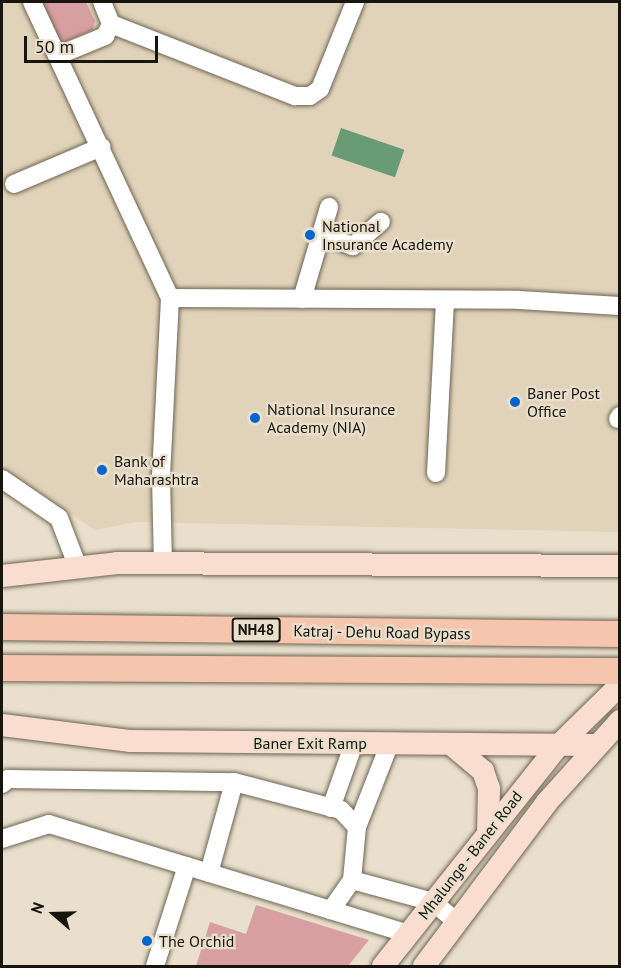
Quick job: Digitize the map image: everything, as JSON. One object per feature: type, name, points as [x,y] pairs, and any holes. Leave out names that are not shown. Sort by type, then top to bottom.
[{"type":"highway","name":"Katraj - Dehu Road Bypass","points":[[2,627],[620,634]]},
{"type":"highway","points":[[2,668],[620,671]]},
{"type":"main road","points":[[2,576],[77,566],[163,563],[620,566]]},
{"type":"main road","name":"Mhalunge - Baner Road","points":[[383,966],[559,745],[620,685]]},
{"type":"main road","name":"Mhalunge - Baner Road","points":[[424,966],[595,745],[620,721]]},
{"type":"main road","name":"Baner Exit Ramp","points":[[2,725],[130,741],[595,745]]},
{"type":"main road","points":[[451,744],[483,771],[489,788],[488,833]]},
{"type":"street","points":[[32,2],[170,297],[161,477],[163,563]]},
{"type":"street","points":[[102,2],[111,24],[295,96],[310,96],[320,89],[355,2]]},
{"type":"street","points":[[59,56],[105,36],[111,24]]},
{"type":"street","points":[[14,184],[101,147]]},
{"type":"street","points":[[302,299],[329,207]]},
{"type":"street","points":[[321,234],[353,246],[381,222]]},
{"type":"street","points":[[170,297],[445,300],[620,306]]},
{"type":"street","points":[[436,473],[445,300]]},
{"type":"street","points":[[2,479],[59,518],[77,566]]},
{"type":"street","points":[[331,808],[354,743]]},
{"type":"street","points":[[331,910],[352,880],[357,827],[390,743]]},
{"type":"street","name":"Baner Exit Ramp","points":[[595,745],[620,745]]},
{"type":"street","points":[[2,784],[8,779],[234,782],[331,808],[357,827]]},
{"type":"street","points":[[209,873],[234,782]]},
{"type":"street","points":[[2,839],[49,824],[408,934]]},
{"type":"street","points":[[155,966],[187,866]]},
{"type":"street","points":[[352,880],[433,902],[457,921]]},
{"type":"shaded area","name":"National Insurance Academy","points":[[2,2],[619,2],[619,532],[136,522],[95,530],[2,468]]},
{"type":"shaded area","points":[[37,2],[86,2],[95,21],[93,30],[59,44]]},
{"type":"shaded area","points":[[341,128],[404,150],[395,177],[332,155]]},
{"type":"shaded area","points":[[256,905],[369,940],[348,966],[196,966],[210,922],[246,934]]},
{"type":"place","name":"National Insurance Academy","points":[[310,235]]},
{"type":"place","name":"Baner Post Office","points":[[515,402]]},
{"type":"place","name":"National Insurance Academy (NIA)","points":[[255,418]]},
{"type":"place","name":"Bank of Maharashtra","points":[[102,470]]},
{"type":"place","name":"The Orchid","points":[[147,941]]}]
